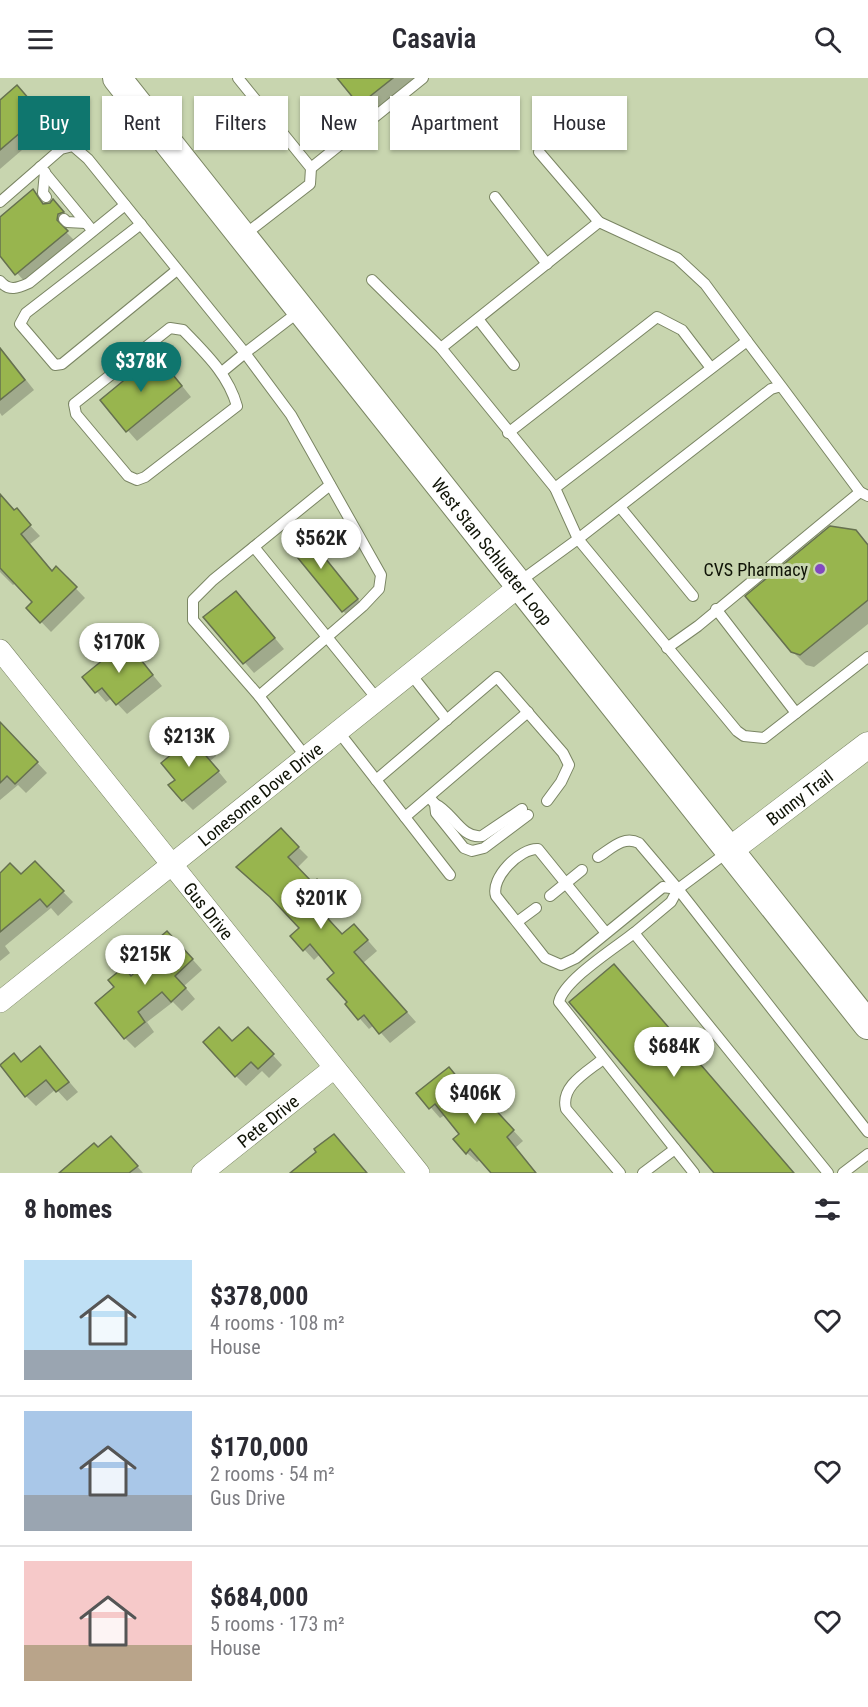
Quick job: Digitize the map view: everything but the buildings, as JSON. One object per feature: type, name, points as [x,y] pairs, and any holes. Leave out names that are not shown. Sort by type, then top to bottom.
[{"type":"main road","name":"West Stan Schlueter Loop","points":[[117,78],[868,1025]]},
{"type":"street","name":"Lonesome Dove Drive","points":[[0,1002],[520,584]]},
{"type":"street","name":"Gus Drive","points":[[3,661],[419,1173]]},
{"type":"street","name":"Bunny Trail","points":[[730,850],[868,745]]},
{"type":"street","name":"Pete Drive","points":[[202,1173],[334,1068]]},
{"type":"lane","points":[[238,78],[312,168]]},
{"type":"lane","points":[[243,236],[310,184],[312,168],[423,78]]},
{"type":"lane","points":[[0,202],[43,170],[61,149],[73,146],[87,159],[245,353],[291,415],[381,575],[379,589],[327,638],[259,696]]},
{"type":"lane","points":[[538,152],[599,222],[677,258],[705,284],[864,494],[667,648]]},
{"type":"lane","points":[[43,170],[46,197]]},
{"type":"lane","points":[[43,170],[89,227]]},
{"type":"lane","points":[[495,197],[547,264]]},
{"type":"lane","points":[[0,281],[9,288],[15,289],[29,283],[89,227],[125,205]]},
{"type":"lane","points":[[64,219],[67,222],[89,227]]},
{"type":"lane","points":[[441,348],[599,222]]},
{"type":"lane","points":[[141,224],[26,313],[20,324],[55,365],[62,364],[177,270]]},
{"type":"lane","points":[[372,280],[441,348],[555,488],[578,539],[737,731],[744,735],[764,738],[868,657]]},
{"type":"lane","points":[[222,372],[302,310]]},
{"type":"lane","points":[[508,433],[657,317],[682,330],[711,368]]},
{"type":"lane","points":[[478,319],[514,365]]},
{"type":"lane","points":[[170,328],[183,330],[222,372],[233,392],[237,406],[146,477],[137,480],[128,476],[76,414],[74,404],[78,399],[170,328]]},
{"type":"lane","points":[[555,488],[747,341]]},
{"type":"lane","points":[[520,584],[771,389],[781,386]]},
{"type":"lane","points":[[306,757],[259,696],[193,620],[193,600],[213,580],[330,485]]},
{"type":"lane","points":[[620,507],[693,596]]},
{"type":"lane","points":[[254,547],[378,700]]},
{"type":"lane","points":[[716,609],[796,713]]},
{"type":"lane","points":[[410,674],[447,720]]},
{"type":"lane","points":[[376,780],[497,677],[563,753],[569,765],[557,787],[545,797]]},
{"type":"lane","points":[[405,817],[432,801],[528,712]]},
{"type":"lane","points":[[338,731],[450,875]]},
{"type":"lane","points":[[432,801],[436,813],[443,822],[464,848],[472,851],[484,848],[525,812]]},
{"type":"lane","points":[[598,857],[625,840],[639,843],[678,889],[868,1132]]},
{"type":"lane","points":[[606,933],[538,849],[525,852],[498,876],[494,890],[545,958],[561,965],[576,958],[663,887],[678,889]]},
{"type":"lane","points":[[694,1173],[563,1010],[559,1002],[560,995],[570,984],[671,902],[678,889],[730,850]]},
{"type":"lane","points":[[550,896],[582,870]]},
{"type":"lane","points":[[517,922],[536,908]]},
{"type":"lane","points":[[634,933],[828,1173]]},
{"type":"lane","points":[[603,1059],[568,1088],[564,1103],[566,1109],[620,1173]]},
{"type":"lane","points":[[643,1173],[675,1149]]},
{"type":"lane","points":[[843,1173],[868,1154]]},
{"type":"place","name":"CVS Pharmacy","points":[[820,569]]}]
